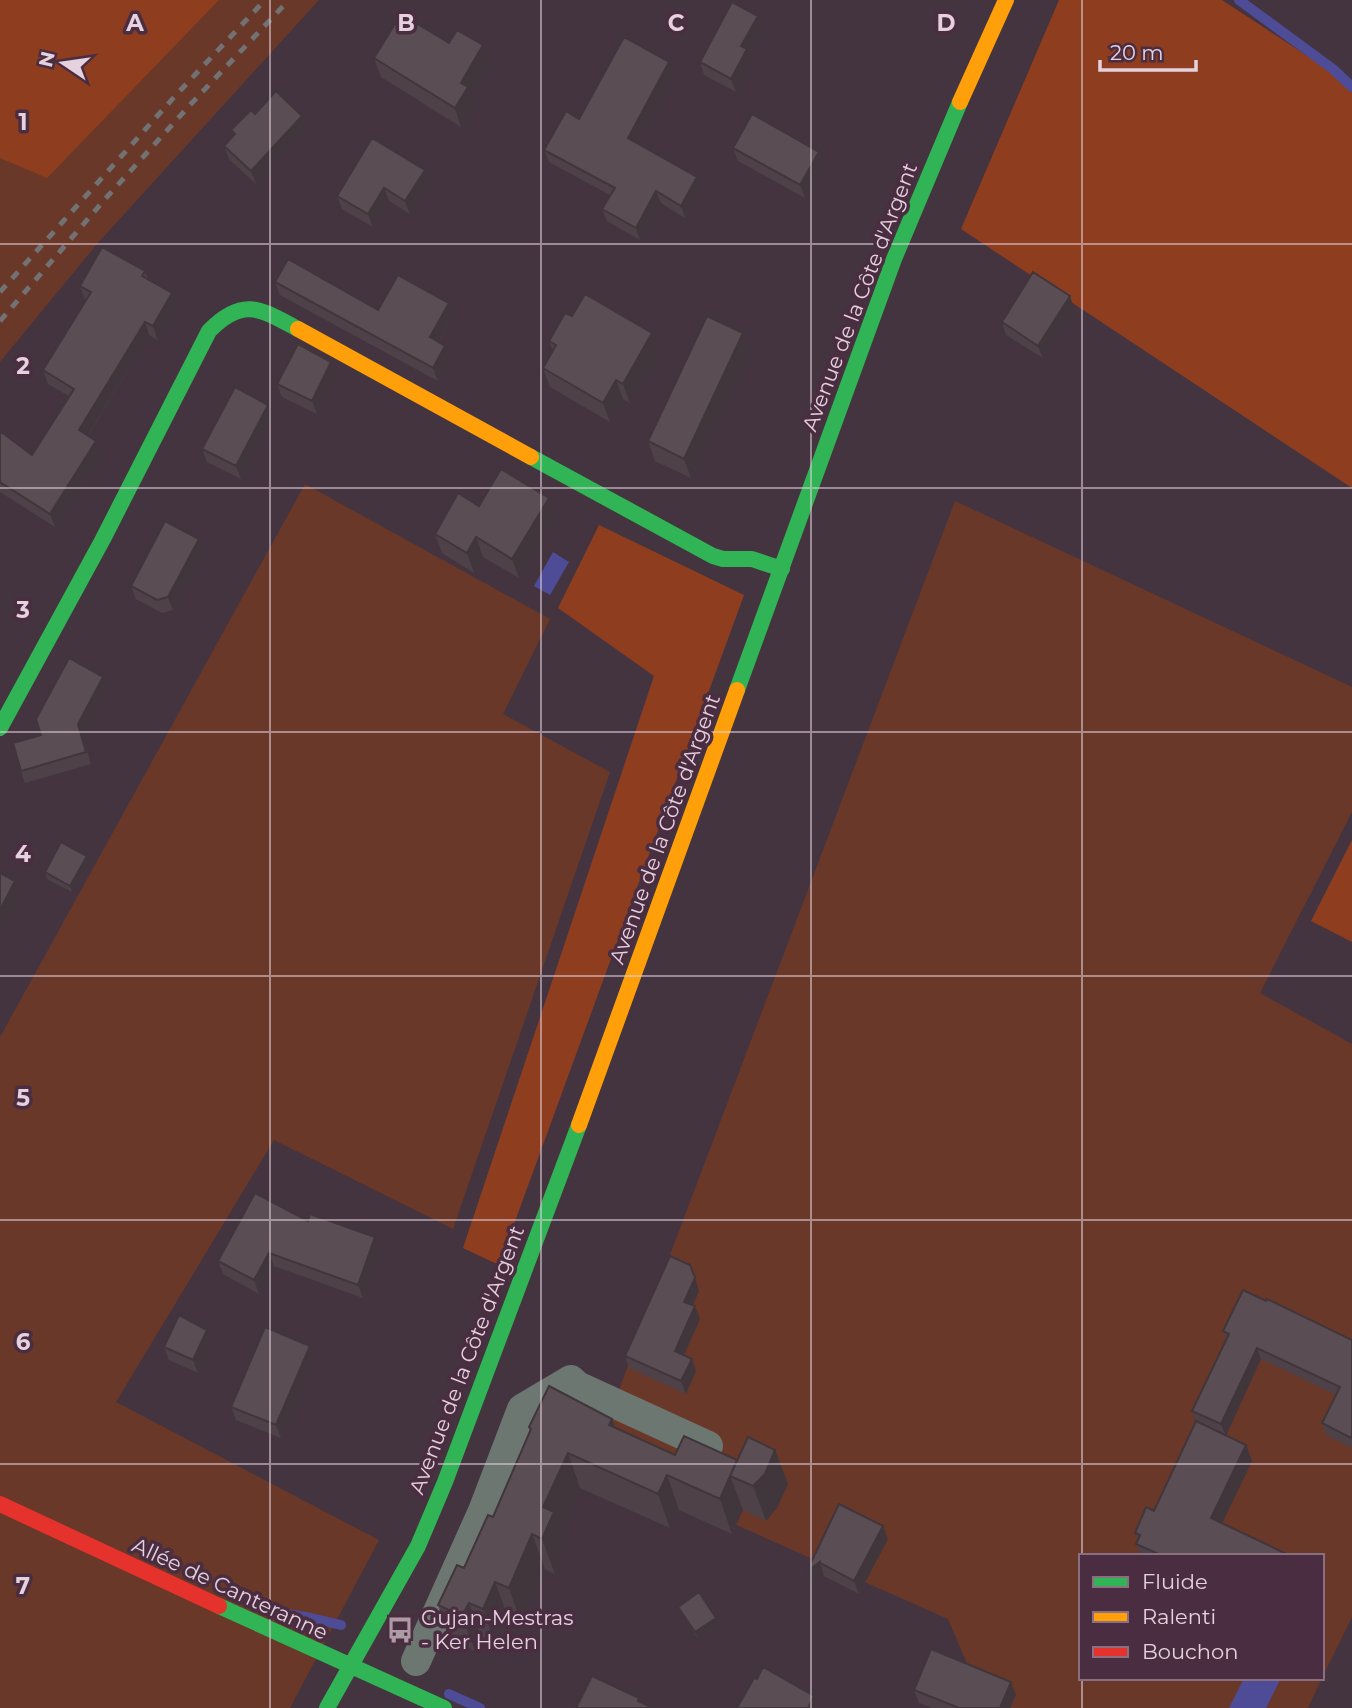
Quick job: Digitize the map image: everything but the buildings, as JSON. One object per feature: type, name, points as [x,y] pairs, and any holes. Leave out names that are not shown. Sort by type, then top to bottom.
[{"type":"main road","name":"Avenue de la Côte d'Argent","points":[[327,1708],[418,1546],[445,1482],[593,1088],[885,282],[924,181],[1006,0]]},
{"type":"main road","points":[[0,728],[103,539],[209,331],[218,321],[233,312],[248,309],[266,312],[713,556],[729,560],[744,557],[759,559],[782,569]]},
{"type":"main road","name":"Allée de Canteranne","points":[[0,1504],[444,1708]]},
{"type":"street","points":[[416,1661],[483,1511],[522,1409],[571,1380],[577,1386],[708,1446]]},
{"type":"street","points":[[478,1394],[522,1409]]},
{"type":"shaded area","points":[[0,0],[319,0],[97,244],[0,362]]},
{"type":"shaded area","points":[[0,0],[219,0],[47,178],[0,158]]},
{"type":"shaded area","points":[[1059,0],[1222,0],[1352,85],[1352,488],[961,229]]},
{"type":"shaded area","points":[[305,484],[550,619],[503,714],[610,772],[453,1229],[274,1140],[116,1402],[379,1540],[290,1708],[0,1708],[0,1037]]},
{"type":"shaded area","points":[[955,501],[1352,687],[1352,812],[1260,993],[1352,1044],[1352,1617],[1324,1675],[1324,1554],[1079,1554],[1079,1680],[1322,1680],[1308,1708],[986,1708],[948,1619],[592,1461]]},
{"type":"shaded area","points":[[599,525],[744,595],[499,1265],[463,1248],[654,676],[558,608]]},
{"type":"shaded area","points":[[553,552],[569,562],[550,595],[534,586]]},
{"type":"shaded area","points":[[1352,840],[1352,942],[1311,921]]},
{"type":"shaded area","points":[[1243,1680],[1280,1680],[1266,1708],[1229,1708]]},
{"type":"waterway","points":[[1239,0],[1333,69],[1352,87]]},
{"type":"waterway","points":[[266,1610],[341,1625]]},
{"type":"waterway","points":[[449,1694],[480,1708]]},
{"type":"railway","points":[[0,292],[265,0]]},
{"type":"railway","points":[[0,321],[106,198],[289,0]]},
{"type":"traffic: fast","points":[[737,690],[894,259],[960,102]]},
{"type":"traffic: fast","points":[[0,728],[103,539],[209,331],[232,313],[252,309],[298,329]]},
{"type":"traffic: fast","points":[[531,457],[713,556],[723,559],[752,559],[782,569]]},
{"type":"traffic: fast","points":[[327,1708],[418,1546],[445,1482],[579,1125]]},
{"type":"traffic: fast","points":[[219,1606],[444,1708]]},
{"type":"traffic: slow","points":[[960,102],[1006,0]]},
{"type":"traffic: slow","points":[[298,329],[531,457]]},
{"type":"traffic: slow","points":[[579,1125],[737,690]]},
{"type":"traffic: jam","points":[[0,1504],[219,1606]]},
{"type":"place","name":"Gujan-Mestras - Ker Helen","points":[[400,1630]]}]
